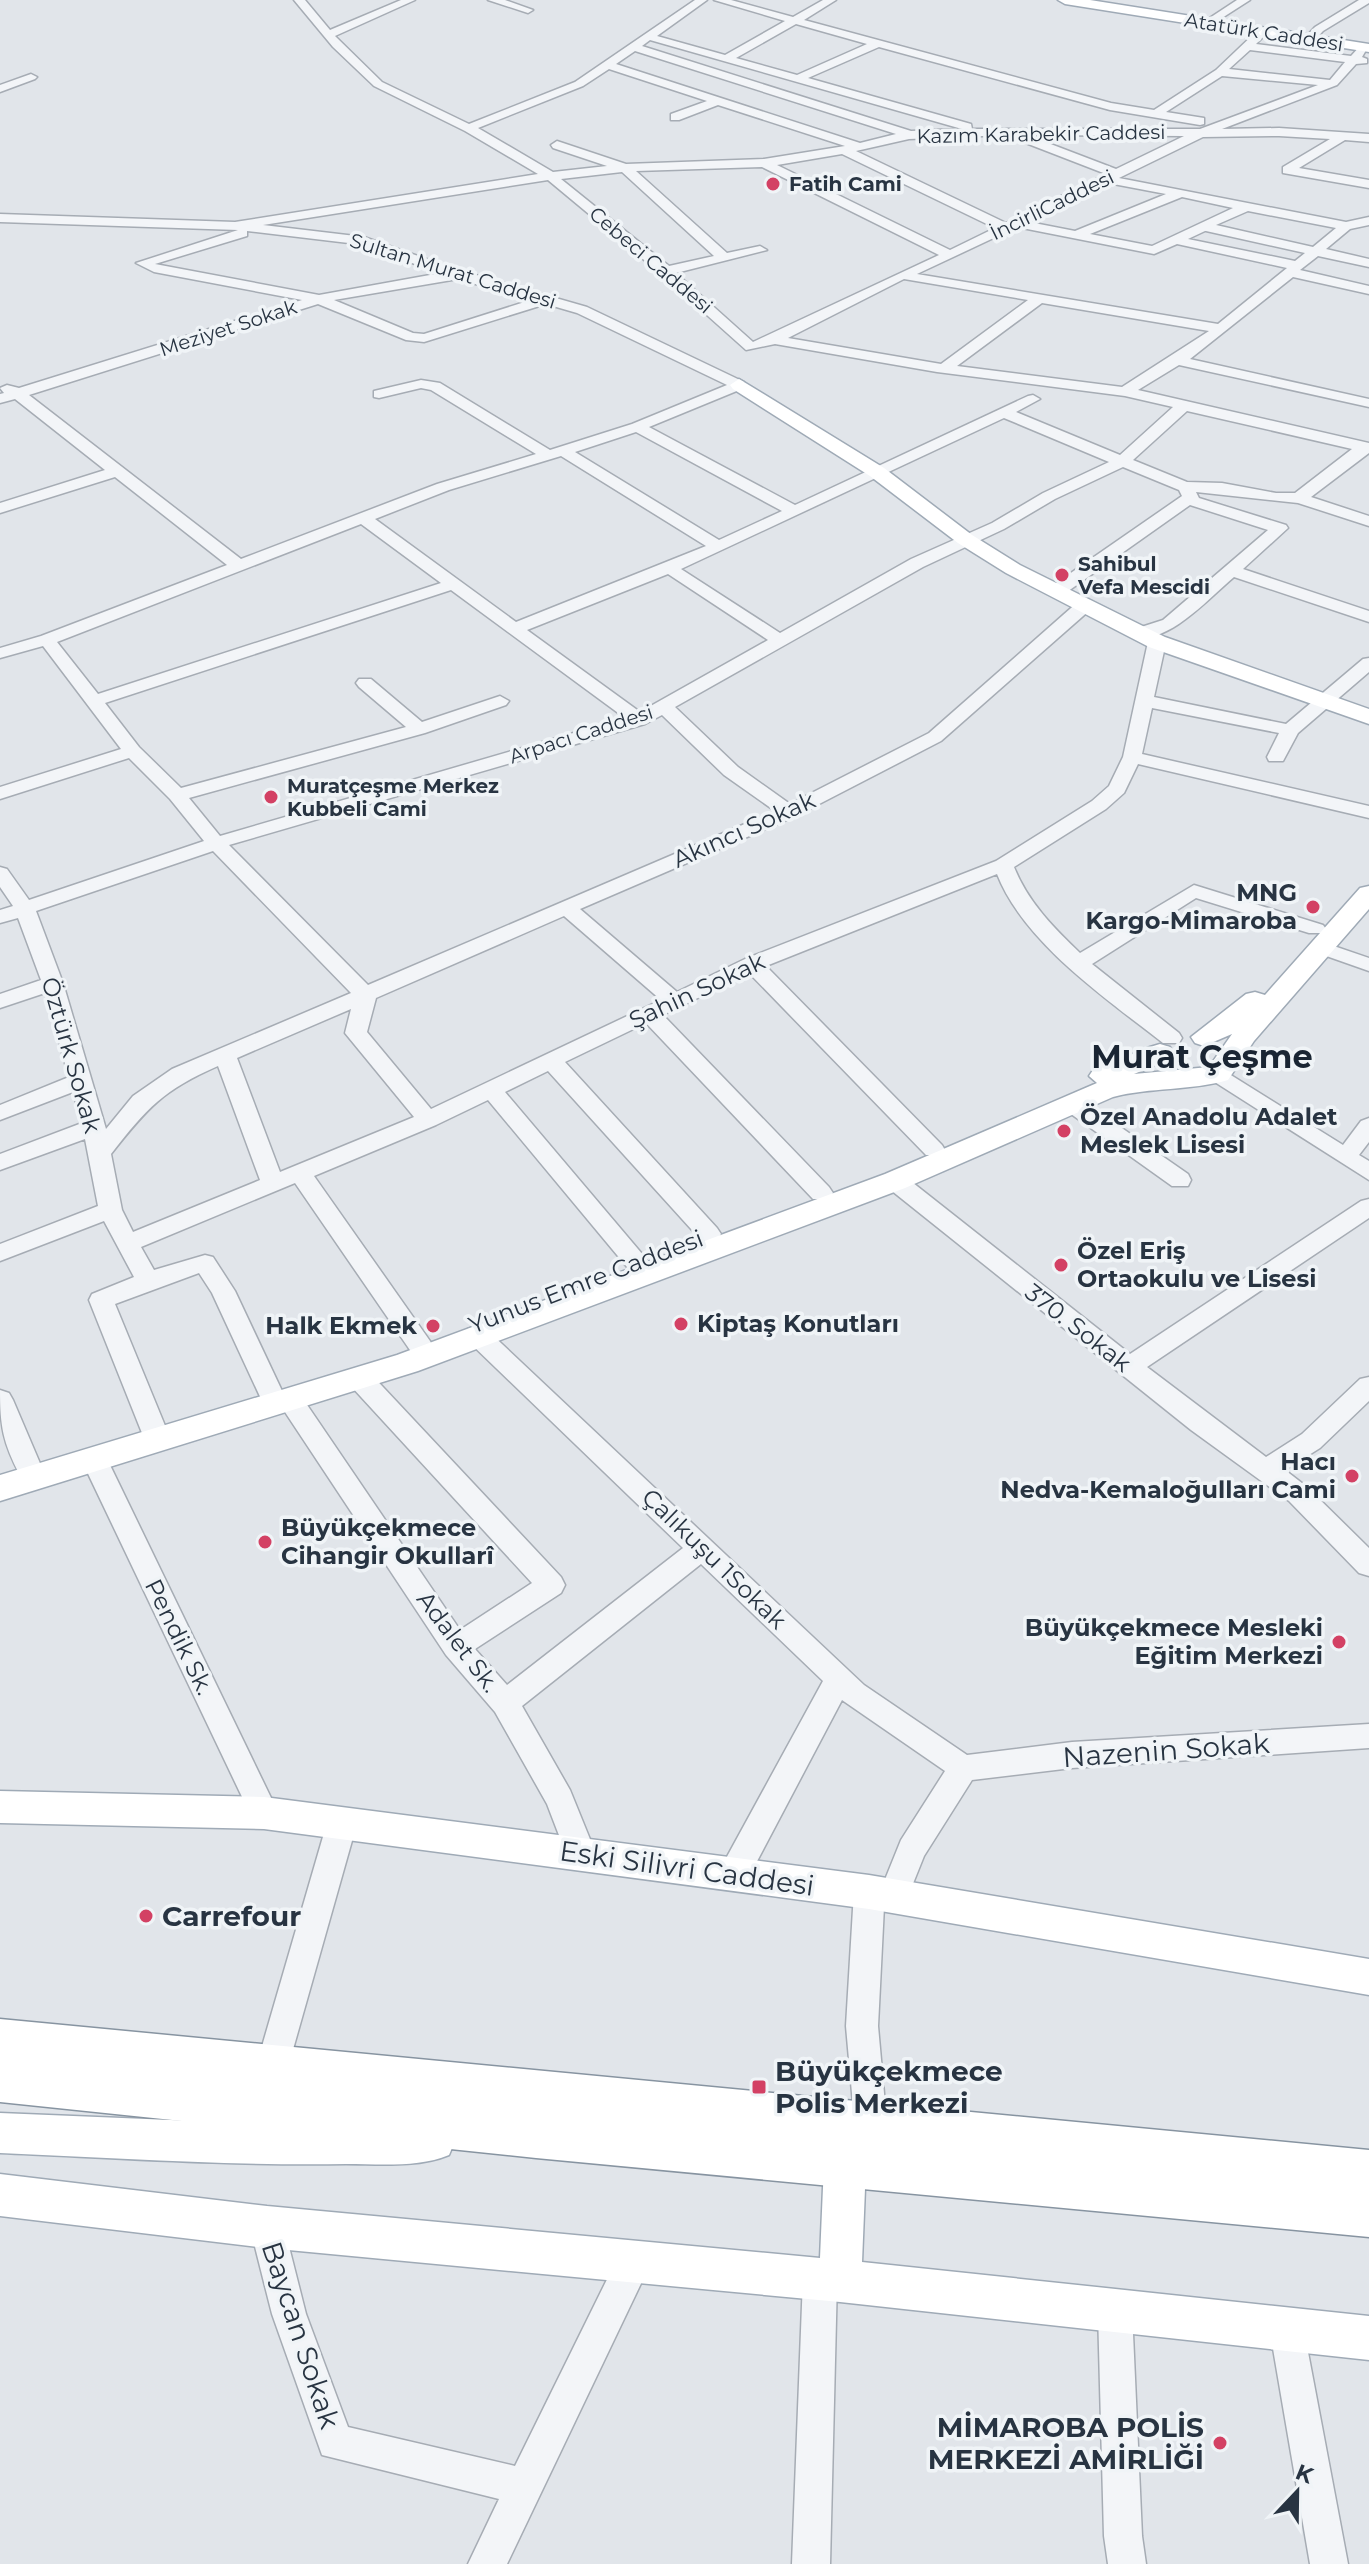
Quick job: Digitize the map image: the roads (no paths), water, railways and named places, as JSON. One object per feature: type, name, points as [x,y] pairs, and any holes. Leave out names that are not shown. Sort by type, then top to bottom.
[{"type":"highway","points":[[0,2041],[1369,2173]]},
{"type":"highway","points":[[0,2080],[536,2135],[1369,2213]]},
{"type":"main road","name":"Atatürk Caddesi","points":[[1065,0],[1091,2],[1368,52]]},
{"type":"main road","points":[[744,364],[877,472],[965,539],[1013,569],[1149,638],[1369,717]]},
{"type":"main road","points":[[0,1488],[95,1461],[281,1398],[359,1378],[895,1181],[1103,1091],[1140,1081],[1199,1078],[1223,1067],[1369,868]]},
{"type":"main road","points":[[1204,1037],[1246,1011],[1369,893]]},
{"type":"main road","points":[[1188,1077],[1168,1067],[1166,1046],[1187,1035],[1204,1037],[1224,1049],[1223,1067]]},
{"type":"main road","name":"Yunus Emre Caddesi","points":[[14,1472],[281,1398],[421,1347],[635,1261],[934,1150],[1166,1046]]},
{"type":"main road","name":"Eski Silivri Caddesi","points":[[0,1807],[264,1813],[881,1894],[1369,1977]]},
{"type":"main road","points":[[0,2133],[257,2144],[374,2145],[536,2135]]},
{"type":"main road","points":[[830,2280],[845,2164]]},
{"type":"main road","points":[[0,2195],[267,2227],[830,2280],[1369,2338]]},
{"type":"street","points":[[301,4],[322,0]]},
{"type":"street","points":[[329,35],[410,0]]},
{"type":"street","points":[[500,0],[528,10]]},
{"type":"street","points":[[469,128],[579,84],[702,0]]},
{"type":"street","points":[[719,0],[1110,106],[1222,125]]},
{"type":"street","points":[[727,58],[831,0]]},
{"type":"street","points":[[1207,23],[1245,0]]},
{"type":"street","points":[[1309,40],[1319,29],[1367,0]]},
{"type":"street","name":"Cebeci Caddesi","points":[[301,4],[378,84],[469,128],[549,175],[666,271],[744,364]]},
{"type":"street","points":[[1155,114],[1220,72],[1261,33]]},
{"type":"street","points":[[650,37],[801,77],[986,132]]},
{"type":"street","points":[[801,77],[878,43]]},
{"type":"street","points":[[1247,46],[1351,59],[1368,52]]},
{"type":"street","points":[[635,47],[909,135]]},
{"type":"street","points":[[1201,133],[1333,83],[1351,59]]},
{"type":"street","points":[[608,65],[859,147]]},
{"type":"street","points":[[1220,72],[1333,83]]},
{"type":"street","points":[[0,89],[31,77]]},
{"type":"street","points":[[675,117],[717,101]]},
{"type":"street","points":[[1369,130],[1287,170],[1369,184]]},
{"type":"street","points":[[1008,131],[1112,176],[1179,194],[1361,224]]},
{"type":"street","name":"Kazım Karabekir Caddesi","points":[[235,226],[549,175],[625,168],[764,163],[909,135],[1008,131],[1201,133]]},
{"type":"street","name":"İncirliCaddesi","points":[[0,653],[47,640],[484,473],[637,427],[744,364],[774,340],[902,275],[950,255],[1201,133],[1356,137]]},
{"type":"street","points":[[557,145],[625,168],[724,258]]},
{"type":"street","points":[[843,150],[1011,225],[1145,250],[1161,249],[1245,207]]},
{"type":"street","points":[[764,163],[950,255]]},
{"type":"street","points":[[1075,235],[1179,194]]},
{"type":"street","name":"Sultan Murat Caddesi","points":[[0,218],[235,226],[359,240],[613,323],[702,368],[744,364]]},
{"type":"street","points":[[1125,392],[1221,329],[1315,250],[1361,224]]},
{"type":"street","points":[[1206,227],[1369,263]]},
{"type":"street","points":[[256,228],[150,264],[319,299],[411,337],[424,338],[547,299]]},
{"type":"street","points":[[1179,241],[1369,290]]},
{"type":"street","points":[[666,271],[760,250]]},
{"type":"street","name":"Meziyet Sokak","points":[[0,399],[319,299],[460,275]]},
{"type":"street","points":[[902,275],[1221,329]]},
{"type":"street","points":[[944,369],[1037,300]]},
{"type":"street","points":[[774,340],[944,369],[1125,392],[1366,448]]},
{"type":"street","points":[[1177,360],[1369,403]]},
{"type":"street","points":[[379,394],[421,384],[435,386],[718,547]]},
{"type":"street","points":[[0,386],[17,393],[240,567]]},
{"type":"street","points":[[517,628],[718,547],[1007,414],[1033,399]]},
{"type":"street","name":"Arpacı Caddesi","points":[[0,917],[216,843],[639,720],[965,539],[998,526],[1049,496],[1123,461],[1183,406]]},
{"type":"street","points":[[1007,414],[1123,461],[1187,493],[1280,528],[1149,638]]},
{"type":"street","points":[[637,427],[795,511]]},
{"type":"street","points":[[1299,498],[1366,448]]},
{"type":"street","points":[[0,508],[117,471]]},
{"type":"street","points":[[1058,590],[1187,493],[1222,488],[1276,498],[1299,498],[1369,521]]},
{"type":"street","points":[[363,518],[639,720]]},
{"type":"street","points":[[669,568],[781,641]]},
{"type":"street","points":[[1230,570],[1369,617]]},
{"type":"street","points":[[94,701],[454,584]]},
{"type":"street","name":"Akıncı Sokak","points":[[98,1154],[141,1101],[159,1086],[225,1054],[789,812],[935,737],[1085,605]]},
{"type":"street","name":"Şahin Sokak","points":[[128,1243],[428,1120],[752,964],[1003,865],[1099,805],[1117,789],[1132,757],[1145,701],[1149,638]]},
{"type":"street","points":[[47,640],[132,751],[177,795],[216,843],[366,996],[356,1023],[356,1033],[428,1120]]},
{"type":"street","points":[[1276,757],[1290,730],[1369,663]]},
{"type":"street","points":[[365,683],[419,729]]},
{"type":"street","points":[[177,795],[419,729],[500,701]]},
{"type":"street","points":[[1145,701],[1290,730]]},
{"type":"street","points":[[664,707],[731,771],[789,812]]},
{"type":"street","points":[[0,793],[132,751]]},
{"type":"street","points":[[1132,757],[1369,812]]},
{"type":"street","points":[[1003,865],[1007,883],[1078,964],[1166,1046]]},
{"type":"street","name":"Öztürk Sokak","points":[[0,873],[24,907],[53,983],[94,1127],[110,1210],[148,1281]]},
{"type":"street","points":[[1078,964],[1194,891],[1319,938],[1369,965]]},
{"type":"street","points":[[566,908],[674,1000]]},
{"type":"street","points":[[752,964],[934,1150]]},
{"type":"street","points":[[0,1001],[53,983]]},
{"type":"street","points":[[649,1014],[821,1193]]},
{"type":"street","points":[[225,1054],[273,1183]]},
{"type":"street","points":[[551,1060],[709,1234]]},
{"type":"street","points":[[1223,1067],[1369,1172]]},
{"type":"street","points":[[0,1113],[81,1080]]},
{"type":"street","points":[[491,1089],[635,1261]]},
{"type":"street","points":[[1072,1104],[1180,1180]]},
{"type":"street","points":[[1346,1157],[1369,1126]]},
{"type":"street","points":[[0,1162],[94,1127]]},
{"type":"street","points":[[300,1173],[421,1347]]},
{"type":"street","name":"370. Sokak","points":[[895,1181],[1129,1367],[1298,1494],[1369,1565]]},
{"type":"street","points":[[1129,1367],[1369,1207]]},
{"type":"street","points":[[0,1253],[110,1210]]},
{"type":"street","name":"Adalet Sk.","points":[[148,1281],[205,1263],[281,1398],[456,1647],[505,1703],[560,1799],[581,1854]]},
{"type":"street","points":[[148,1281],[101,1300],[155,1433]]},
{"type":"street","name":"Çalıkuşu 1Sokak","points":[[477,1335],[854,1693],[963,1768]]},
{"type":"street","points":[[359,1378],[551,1585],[456,1647]]},
{"type":"street","points":[[1265,1470],[1311,1441],[1369,1386]]},
{"type":"street","points":[[0,1400],[14,1472]]},
{"type":"street","name":"Pendik Sk.","points":[[95,1461],[264,1813]]},
{"type":"street","points":[[505,1703],[702,1548]]},
{"type":"street","points":[[734,1874],[839,1679]]},
{"type":"street","name":"Nazenin Sokak","points":[[963,1768],[1072,1755],[1369,1736]]},
{"type":"street","points":[[871,2127],[862,2026],[881,1894],[963,1768]]},
{"type":"street","points":[[272,2067],[342,1823]]},
{"type":"street","name":"Baycan Sokak","points":[[267,2227],[289,2314],[335,2442],[523,2486]]},
{"type":"street","points":[[487,2564],[634,2261]]},
{"type":"street","points":[[811,2564],[830,2280]]},
{"type":"street","points":[[1115,2311],[1123,2536],[1127,2564]]},
{"type":"street","points":[[1287,2331],[1329,2564]]},
{"type":"place","name":"Fatih Cami","points":[[773,184]]},
{"type":"place","name":"Sahibul Vefa Mescidi","points":[[1062,575]]},
{"type":"place","name":"Muratçeşme Merkez Kubbeli Cami","points":[[271,797]]},
{"type":"place","name":"MNG Kargo-Mimaroba","points":[[1313,907]]},
{"type":"place","name":"Özel Anadolu Adalet Meslek Lisesi","points":[[1064,1131]]},
{"type":"place","name":"Özel Eriş Ortaokulu ve Lisesi","points":[[1061,1265]]},
{"type":"place","name":"Kiptaş Konutları","points":[[681,1324]]},
{"type":"place","name":"Halk Ekmek","points":[[433,1326]]},
{"type":"place","name":"Hacı Nedva-Kemaloğulları Cami","points":[[1352,1476]]},
{"type":"place","name":"Büyükçekmece Cihangir Okullarî","points":[[265,1542]]},
{"type":"place","name":"Büyükçekmece Mesleki Eğitim Merkezi","points":[[1339,1642]]},
{"type":"place","name":"Carrefour","points":[[146,1916]]},
{"type":"place","name":"Büyükçekmece Polis Merkezi","points":[[759,2087]]},
{"type":"place","name":"MİMAROBA POLİS MERKEZİ AMİRLİĞİ","points":[[1220,2443]]},
{"type":"district","name":"Murat Çeşme","points":[[1202,1057]]}]
